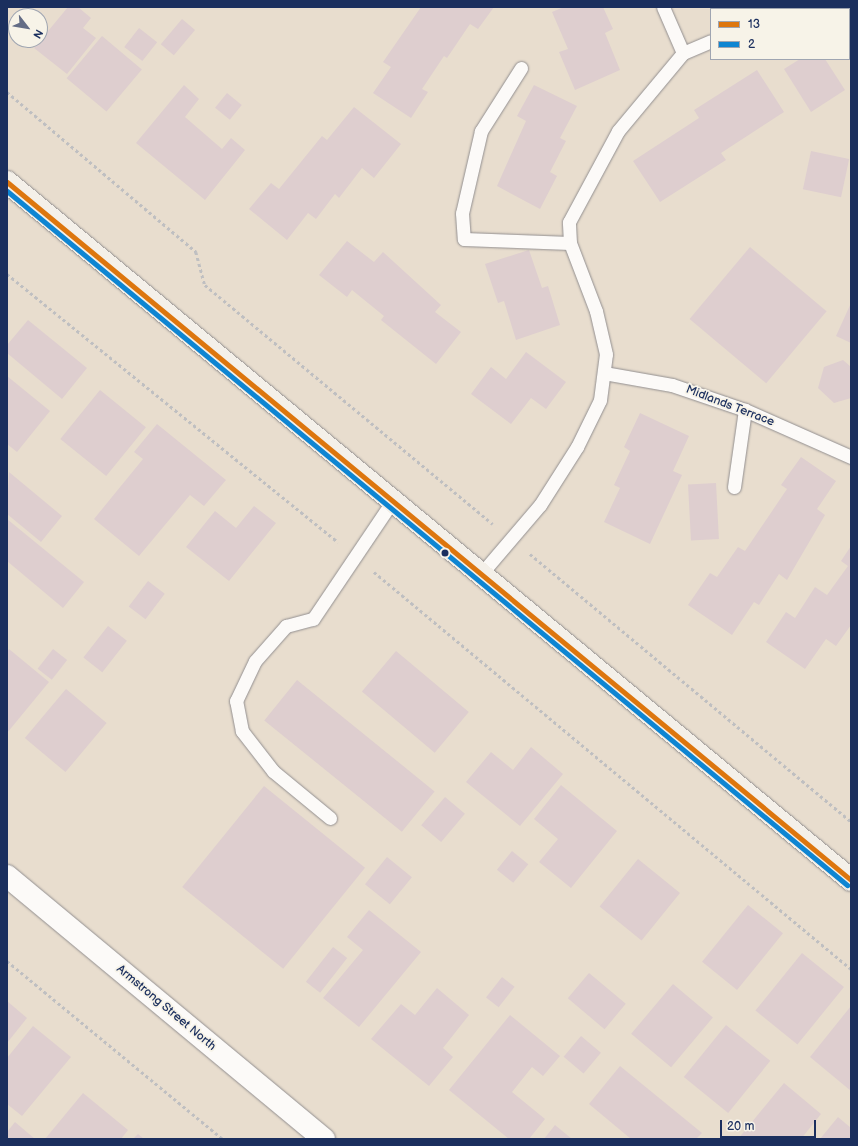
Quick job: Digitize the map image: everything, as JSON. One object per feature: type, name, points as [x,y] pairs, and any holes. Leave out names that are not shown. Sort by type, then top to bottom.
[{"type":"main road","points":[[7,182],[392,502],[851,880]]},
{"type":"street","name":"Armstrong Street North","points":[[7,876],[324,1139]]},
{"type":"lane","points":[[663,7],[683,53]]},
{"type":"lane","points":[[481,574],[540,505],[577,447],[600,400],[606,354],[596,311],[570,243],[569,222],[592,176],[618,131],[683,53],[710,41]]},
{"type":"lane","points":[[521,68],[481,131],[462,213],[464,239],[570,243]]},
{"type":"lane","name":"Midlands Terrace","points":[[604,373],[672,385],[745,410],[851,457]]},
{"type":"lane","points":[[734,487],[745,410]]},
{"type":"lane","points":[[330,818],[274,771],[242,731],[236,701],[255,661],[286,626],[313,619],[392,502]]},
{"type":"path","points":[[7,92],[196,252],[205,285],[851,821]]},
{"type":"path","points":[[7,274],[355,557],[851,969]]},
{"type":"path","points":[[7,961],[223,1139]]},
{"type":"building","points":[[68,7],[78,7],[91,18],[83,28],[96,38],[67,74],[34,48],[48,48],[48,31]]},
{"type":"building","points":[[421,7],[494,7],[478,29],[470,24],[447,58],[444,56],[422,89],[428,92],[411,118],[373,93],[391,67],[383,62]]},
{"type":"building","points":[[564,7],[603,7],[613,29],[605,33],[620,70],[575,90],[559,52],[568,49],[552,12]]},
{"type":"building","points":[[182,19],[195,30],[174,55],[161,44]]},
{"type":"building","points":[[139,28],[157,42],[142,61],[124,47]]},
{"type":"building","points":[[102,36],[142,69],[106,112],[67,78]]},
{"type":"building","points":[[798,60],[826,60],[845,90],[811,112],[784,69]]},
{"type":"building","points":[[757,70],[784,112],[721,153],[726,160],[660,202],[633,161],[699,118],[694,110]]},
{"type":"building","points":[[184,85],[199,99],[185,117],[222,149],[231,138],[245,150],[205,200],[136,143]]},
{"type":"building","points":[[534,85],[577,106],[560,138],[566,141],[550,172],[557,176],[540,209],[497,186],[526,121],[517,116]]},
{"type":"building","points":[[227,93],[242,105],[230,120],[215,108]]},
{"type":"building","points":[[354,107],[401,144],[374,178],[362,168],[339,198],[335,194],[316,219],[308,213],[287,240],[249,209],[271,183],[279,189],[322,136],[327,140]]},
{"type":"building","points":[[811,151],[849,159],[841,197],[803,189]]},
{"type":"building","points":[[347,241],[374,262],[383,252],[441,305],[435,312],[461,332],[436,364],[381,320],[384,316],[352,290],[347,297],[319,275]]},
{"type":"building","points":[[750,247],[827,311],[766,383],[690,319]]},
{"type":"building","points":[[529,250],[542,288],[548,286],[560,325],[516,340],[504,301],[498,303],[485,264]]},
{"type":"building","points":[[851,303],[851,343],[836,336]]},
{"type":"building","points":[[28,320],[87,368],[62,399],[7,353],[7,345]]},
{"type":"building","points":[[526,352],[566,382],[546,409],[531,398],[511,424],[471,394],[491,367],[506,379]]},
{"type":"building","points":[[843,360],[851,367],[851,398],[834,403],[818,388],[824,367]]},
{"type":"building","points":[[7,376],[50,411],[17,452],[7,444]]},
{"type":"building","points":[[100,390],[146,427],[106,476],[60,439]]},
{"type":"building","points":[[640,413],[689,436],[673,471],[682,475],[650,544],[604,522],[620,488],[614,485],[630,451],[624,447]]},
{"type":"building","points":[[157,424],[226,480],[204,506],[190,495],[139,556],[94,519],[143,459],[134,452]]},
{"type":"building","points":[[801,457],[836,481],[817,509],[825,515],[787,580],[779,574],[759,605],[754,602],[732,635],[688,605],[710,573],[717,577],[738,547],[745,551],[787,489],[781,485]]},
{"type":"building","points":[[9,472],[62,516],[41,542],[7,514]]},
{"type":"building","points":[[716,483],[719,539],[691,540],[688,484]]},
{"type":"building","points":[[254,506],[276,523],[229,581],[186,547],[215,511],[236,528]]},
{"type":"building","points":[[7,519],[84,582],[63,608],[7,561]]},
{"type":"building","points":[[851,546],[851,625],[836,646],[826,639],[805,669],[766,642],[786,612],[795,618],[815,587],[827,595],[848,566],[841,561]]},
{"type":"building","points":[[148,581],[165,594],[146,619],[129,607]]},
{"type":"building","points":[[108,626],[127,641],[102,672],[83,658]]},
{"type":"building","points":[[9,649],[49,682],[7,733],[7,652]]},
{"type":"building","points":[[53,649],[67,660],[52,680],[38,669]]},
{"type":"building","points":[[396,651],[469,712],[435,753],[362,692]]},
{"type":"building","points":[[297,680],[435,791],[402,832],[264,720]]},
{"type":"building","points":[[66,689],[107,723],[65,772],[25,738]]},
{"type":"building","points":[[531,747],[563,774],[520,826],[466,782],[491,752],[513,770]]},
{"type":"building","points":[[561,785],[617,831],[571,888],[539,862],[558,839],[534,819]]},
{"type":"building","points":[[264,786],[365,868],[283,969],[182,887]]},
{"type":"building","points":[[445,797],[465,814],[441,842],[421,825]]},
{"type":"building","points":[[512,851],[528,864],[513,883],[497,870]]},
{"type":"building","points":[[387,857],[412,877],[390,904],[365,884]]},
{"type":"building","points":[[638,859],[680,893],[642,940],[600,906]]},
{"type":"building","points":[[748,905],[783,933],[737,990],[702,962]]},
{"type":"building","points":[[369,910],[421,952],[359,1027],[323,998],[363,950],[347,937]]},
{"type":"building","points":[[333,947],[347,958],[320,993],[306,982]]},
{"type":"building","points":[[802,953],[844,987],[797,1044],[755,1011]]},
{"type":"building","points":[[589,973],[626,1004],[605,1029],[568,998]]},
{"type":"building","points":[[502,977],[515,987],[499,1007],[486,997]]},
{"type":"building","points":[[673,984],[713,1017],[671,1067],[631,1034]]},
{"type":"building","points":[[437,988],[469,1015],[443,1048],[453,1057],[429,1086],[371,1039],[401,1004],[415,1015]]},
{"type":"building","points":[[7,1001],[27,1018],[7,1043]]},
{"type":"building","points":[[851,1006],[851,1091],[810,1057]]},
{"type":"building","points":[[510,1015],[560,1056],[543,1076],[532,1067],[512,1092],[545,1119],[529,1139],[509,1139],[449,1090]]},
{"type":"building","points":[[726,1025],[770,1061],[728,1113],[684,1077]]},
{"type":"building","points":[[33,1026],[71,1057],[22,1116],[7,1104],[7,1058]]},
{"type":"building","points":[[581,1036],[601,1053],[584,1073],[564,1057]]},
{"type":"building","points":[[620,1066],[702,1133],[696,1139],[631,1139],[589,1104]]},
{"type":"building","points":[[784,1083],[821,1114],[801,1139],[738,1139]]},
{"type":"building","points":[[83,1093],[128,1130],[121,1139],[45,1139]]},
{"type":"building","points":[[838,1117],[851,1128],[851,1139],[820,1139]]},
{"type":"building","points":[[15,1122],[35,1139],[7,1139],[7,1132]]},
{"type":"building","points":[[555,1125],[572,1139],[544,1139]]},
{"type":"building","points":[[138,1134],[144,1139],[133,1139]]},
{"type":"transit line","name":"13","points":[[7,182],[851,880]]},
{"type":"transit line","name":"2","points":[[7,191],[847,885]]}]
